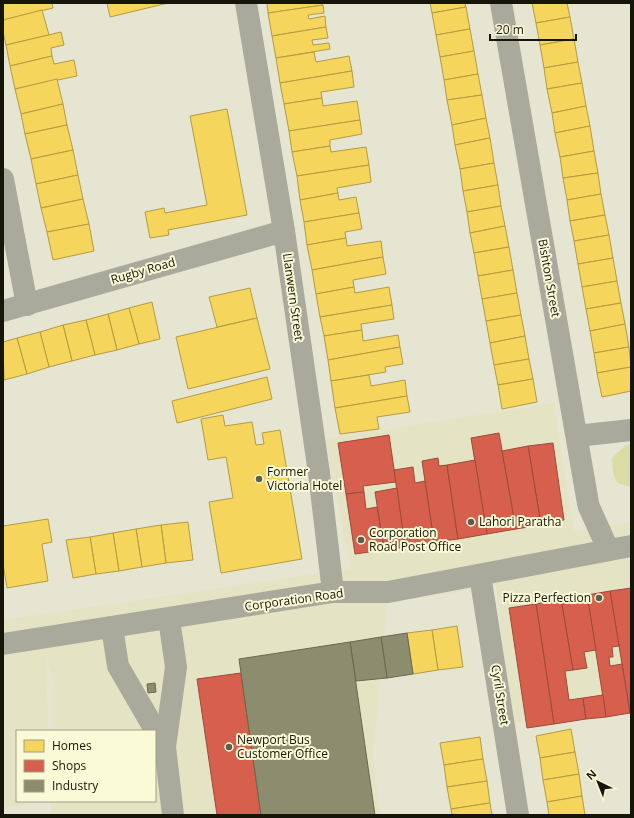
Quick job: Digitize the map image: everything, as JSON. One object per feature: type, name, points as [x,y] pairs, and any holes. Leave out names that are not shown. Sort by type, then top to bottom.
[{"type":"street","name":"Llanwern Street","points":[[246,3],[284,231],[319,473],[333,592]]},
{"type":"street","name":"Bishton Street","points":[[501,3],[589,508],[608,549]]},
{"type":"street","points":[[3,179],[27,305]]},
{"type":"street","name":"Rugby Road","points":[[3,311],[284,231]]},
{"type":"street","points":[[577,436],[631,430]]},
{"type":"street","name":"Corporation Road","points":[[3,644],[333,592],[388,592],[608,549],[631,546]]},
{"type":"street","name":"Cyril Street","points":[[480,575],[518,815]]},
{"type":"street","points":[[169,619],[176,667],[165,747],[173,815]]},
{"type":"street","points":[[112,627],[118,666],[155,730]]},
{"type":"street","points":[[156,731],[165,747]]},
{"type":"shaded area","points":[[554,403],[574,531],[631,522],[631,706],[585,711],[513,723],[496,586],[387,603],[373,758],[380,815],[51,815],[51,802],[156,802],[156,730],[52,730],[53,678],[46,656],[48,730],[16,730],[16,802],[36,802],[3,808],[3,620],[350,569],[325,439]]},
{"type":"shaded area","points":[[631,444],[631,487],[617,483],[613,472],[612,458],[626,445]]},
{"type":"building: Homes","points":[[3,3],[52,3],[53,8],[3,20]]},
{"type":"building: Homes","points":[[107,3],[168,3],[110,17]]},
{"type":"building: Homes","points":[[267,3],[322,3],[323,5],[268,13]]},
{"type":"building: Homes","points":[[430,3],[465,3],[466,7],[432,13]]},
{"type":"building: Homes","points":[[532,3],[567,3],[570,17],[536,23]]},
{"type":"building: Homes","points":[[323,5],[324,13],[308,15],[309,19],[325,16],[326,27],[272,36],[268,13]]},
{"type":"building: Homes","points":[[466,7],[470,29],[436,35],[432,13]]},
{"type":"building: Homes","points":[[42,10],[49,35],[6,45],[3,32],[3,20]]},
{"type":"building: Homes","points":[[570,17],[574,39],[540,45],[536,23]]},
{"type":"building: Homes","points":[[326,27],[328,38],[312,40],[313,45],[329,43],[330,49],[276,58],[272,36]]},
{"type":"building: Homes","points":[[470,29],[474,51],[440,57],[436,35]]},
{"type":"building: Homes","points":[[61,32],[64,45],[51,48],[52,56],[10,66],[6,45]]},
{"type":"building: Homes","points":[[574,39],[578,62],[544,68],[540,45]]},
{"type":"building: Homes","points":[[474,51],[478,74],[444,80],[440,57]]},
{"type":"building: Homes","points":[[314,52],[316,62],[349,56],[352,71],[280,83],[276,58]]},
{"type":"building: Homes","points":[[52,56],[54,64],[74,60],[77,76],[15,89],[10,66]]},
{"type":"building: Homes","points":[[578,62],[582,83],[547,89],[544,68]]},
{"type":"building: Homes","points":[[352,71],[354,87],[321,92],[322,98],[284,104],[280,83]]},
{"type":"building: Homes","points":[[478,74],[482,95],[447,100],[444,80]]},
{"type":"building: Homes","points":[[57,79],[63,104],[21,114],[15,89]]},
{"type":"building: Homes","points":[[582,83],[586,106],[552,113],[547,89]]},
{"type":"building: Homes","points":[[482,95],[486,118],[452,125],[447,100]]},
{"type":"building: Homes","points":[[322,98],[323,106],[357,101],[360,120],[289,131],[284,104]]},
{"type":"building: Homes","points":[[63,104],[67,125],[25,134],[21,114]]},
{"type":"building: Homes","points":[[586,106],[590,126],[555,133],[552,113]]},
{"type":"building: Homes","points":[[227,109],[247,215],[168,230],[169,235],[150,238],[145,212],[164,208],[165,213],[207,205],[190,116]]},
{"type":"building: Homes","points":[[486,118],[490,138],[455,145],[452,125]]},
{"type":"building: Homes","points":[[360,120],[362,134],[330,140],[330,146],[292,152],[289,131]]},
{"type":"building: Homes","points":[[67,125],[73,150],[31,159],[25,134]]},
{"type":"building: Homes","points":[[590,126],[594,151],[560,157],[555,133]]},
{"type":"building: Homes","points":[[490,138],[494,163],[460,169],[455,145]]},
{"type":"building: Homes","points":[[330,146],[331,152],[366,147],[369,165],[297,176],[292,152]]},
{"type":"building: Homes","points":[[73,150],[78,175],[36,184],[31,159]]},
{"type":"building: Homes","points":[[594,151],[598,173],[563,178],[560,157]]},
{"type":"building: Homes","points":[[494,163],[498,185],[463,191],[460,169]]},
{"type":"building: Homes","points":[[369,165],[371,182],[337,188],[338,193],[300,200],[297,176]]},
{"type":"building: Homes","points":[[598,173],[601,194],[567,200],[563,178]]},
{"type":"building: Homes","points":[[78,175],[83,199],[41,208],[36,184]]},
{"type":"building: Homes","points":[[498,185],[501,206],[467,212],[463,191]]},
{"type":"building: Homes","points":[[338,193],[339,200],[356,197],[359,213],[304,222],[300,200]]},
{"type":"building: Homes","points":[[601,194],[605,215],[570,221],[567,200]]},
{"type":"building: Homes","points":[[83,199],[89,224],[47,232],[41,208]]},
{"type":"building: Homes","points":[[501,206],[505,226],[470,233],[467,212]]},
{"type":"building: Homes","points":[[359,213],[362,229],[345,232],[346,238],[307,245],[304,222]]},
{"type":"building: Homes","points":[[605,215],[609,235],[574,241],[570,221]]},
{"type":"building: Homes","points":[[89,224],[94,251],[53,260],[47,232]]},
{"type":"building: Homes","points":[[505,226],[509,247],[474,253],[470,233]]},
{"type":"building: Homes","points":[[609,235],[613,258],[578,264],[574,241]]},
{"type":"building: Homes","points":[[346,238],[347,246],[381,241],[383,257],[312,270],[307,245]]},
{"type":"building: Homes","points":[[509,247],[513,270],[478,276],[474,253]]},
{"type":"building: Homes","points":[[383,257],[386,274],[353,280],[354,287],[316,294],[312,270]]},
{"type":"building: Homes","points":[[613,258],[617,281],[582,287],[578,264]]},
{"type":"building: Homes","points":[[513,270],[517,293],[482,299],[478,276]]},
{"type":"building: Homes","points":[[617,281],[621,303],[586,309],[582,287]]},
{"type":"building: Homes","points":[[354,287],[355,293],[389,287],[392,305],[320,317],[316,294]]},
{"type":"building: Homes","points":[[250,288],[257,318],[217,327],[209,297]]},
{"type":"building: Homes","points":[[517,293],[521,315],[486,321],[482,299]]},
{"type":"building: Homes","points":[[152,302],[160,339],[139,344],[129,308]]},
{"type":"building: Homes","points":[[621,303],[625,324],[590,331],[586,309]]},
{"type":"building: Homes","points":[[392,305],[394,319],[361,324],[362,330],[324,336],[320,317]]},
{"type":"building: Homes","points":[[129,308],[139,344],[117,350],[108,314]]},
{"type":"building: Homes","points":[[108,314],[117,350],[95,355],[86,320]]},
{"type":"building: Homes","points":[[521,315],[525,336],[490,343],[486,321]]},
{"type":"building: Homes","points":[[257,318],[270,369],[188,389],[176,337]]},
{"type":"building: Homes","points":[[86,320],[95,355],[72,361],[63,325]]},
{"type":"building: Homes","points":[[625,324],[629,347],[594,353],[590,331]]},
{"type":"building: Homes","points":[[63,325],[72,361],[49,367],[40,332]]},
{"type":"building: Homes","points":[[362,330],[363,341],[398,335],[400,347],[328,360],[324,336]]},
{"type":"building: Homes","points":[[40,332],[49,367],[27,374],[17,338]]},
{"type":"building: Homes","points":[[525,336],[529,359],[494,365],[490,343]]},
{"type":"building: Homes","points":[[17,338],[27,374],[4,380],[3,342]]},
{"type":"building: Homes","points":[[400,347],[403,364],[385,367],[386,372],[331,381],[328,360]]},
{"type":"building: Homes","points":[[629,347],[631,367],[597,373],[594,353]]},
{"type":"building: Homes","points":[[529,359],[533,379],[498,385],[494,365]]},
{"type":"building: Homes","points":[[631,367],[631,391],[602,397],[597,373]]},
{"type":"building: Homes","points":[[369,375],[371,386],[405,380],[407,396],[335,408],[331,381]]},
{"type":"building: Homes","points":[[267,377],[272,399],[177,423],[172,401]]},
{"type":"building: Homes","points":[[533,379],[537,402],[502,409],[498,385]]},
{"type":"building: Homes","points":[[407,396],[410,412],[377,417],[379,429],[340,434],[335,408]]},
{"type":"building: Homes","name":"Former Victoria Hotel","points":[[223,415],[225,426],[252,422],[256,445],[264,444],[262,433],[280,430],[302,559],[221,573],[209,502],[233,498],[226,457],[208,460],[201,419]]},
{"type":"building: Homes","points":[[48,519],[52,542],[42,544],[48,581],[7,588],[3,564],[3,526]]},
{"type":"building: Homes","points":[[188,522],[193,560],[166,563],[161,525]]},
{"type":"building: Homes","points":[[161,525],[166,563],[142,567],[136,529]]},
{"type":"building: Homes","points":[[136,529],[142,567],[119,571],[113,533]]},
{"type":"building: Homes","points":[[113,533],[119,571],[96,574],[90,537]]},
{"type":"building: Homes","points":[[90,537],[96,574],[73,578],[66,540]]},
{"type":"building: Homes","points":[[457,626],[463,667],[438,670],[432,630]]},
{"type":"building: Homes","points":[[432,630],[438,670],[413,674],[407,633]]},
{"type":"building: Homes","points":[[571,729],[575,752],[540,758],[536,736]]},
{"type":"building: Homes","points":[[480,737],[483,759],[444,765],[440,743]]},
{"type":"building: Homes","points":[[575,752],[579,774],[543,780],[540,758]]},
{"type":"building: Homes","points":[[483,759],[487,781],[447,787],[444,765]]},
{"type":"building: Homes","points":[[579,774],[582,796],[547,802],[543,780]]},
{"type":"building: Homes","points":[[487,781],[490,803],[451,809],[447,787]]},
{"type":"building: Homes","points":[[582,796],[585,815],[549,815],[547,802]]},
{"type":"building: Homes","points":[[490,803],[492,815],[452,815],[451,809]]},
{"type":"building: Shops","points":[[499,433],[516,529],[487,534],[471,438]]},
{"type":"building: Shops","points":[[389,435],[396,482],[363,486],[364,492],[346,494],[338,443]]},
{"type":"building: Shops","points":[[553,443],[564,520],[541,525],[528,446]]},
{"type":"building: Shops","points":[[528,446],[541,525],[516,529],[502,451]]},
{"type":"building: Shops","points":[[438,458],[439,466],[447,465],[458,539],[434,542],[422,461]]},
{"type":"building: Shops","points":[[475,460],[487,534],[458,539],[447,465]]},
{"type":"building: Shops","points":[[413,467],[415,483],[425,481],[434,542],[405,547],[394,470]]},
{"type":"building: Shops","points":[[397,488],[405,547],[384,550],[375,492]]},
{"type":"building: Shops","points":[[364,492],[366,509],[377,507],[384,550],[355,554],[346,494]]},
{"type":"building: Shops","points":[[631,588],[631,713],[630,713],[610,591]]},
{"type":"building: Shops","points":[[610,591],[619,646],[612,647],[613,657],[609,657],[610,666],[622,664],[630,713],[606,717],[587,595]]},
{"type":"building: Shops","points":[[587,595],[596,650],[584,652],[587,668],[573,670],[561,599]]},
{"type":"building: Shops","points":[[561,599],[573,670],[565,671],[569,700],[583,698],[586,719],[554,724],[536,604]]},
{"type":"building: Shops","points":[[536,604],[554,724],[527,728],[509,608]]},
{"type":"building: Shops","name":"Newport Bus Customer Office","points":[[241,673],[261,815],[217,815],[197,679]]},
{"type":"building: Shops","points":[[603,695],[606,717],[586,719],[583,698]]},
{"type":"building: Industry","points":[[407,633],[413,674],[387,678],[381,637]]},
{"type":"building: Industry","points":[[381,637],[387,678],[356,681],[350,642]]},
{"type":"building: Industry","points":[[350,642],[375,815],[261,815],[239,659]]},
{"type":"building: Industry","points":[[155,683],[156,692],[148,693],[147,684]]},
{"type":"place","name":"Former Victoria Hotel","points":[[259,479]]},
{"type":"place","name":"Lahori Paratha","points":[[471,522]]},
{"type":"place","name":"Corporation Road Post Office","points":[[361,540]]},
{"type":"place","name":"Pizza Perfection","points":[[599,598]]},
{"type":"place","name":"Newport Bus Customer Office","points":[[229,747]]}]
